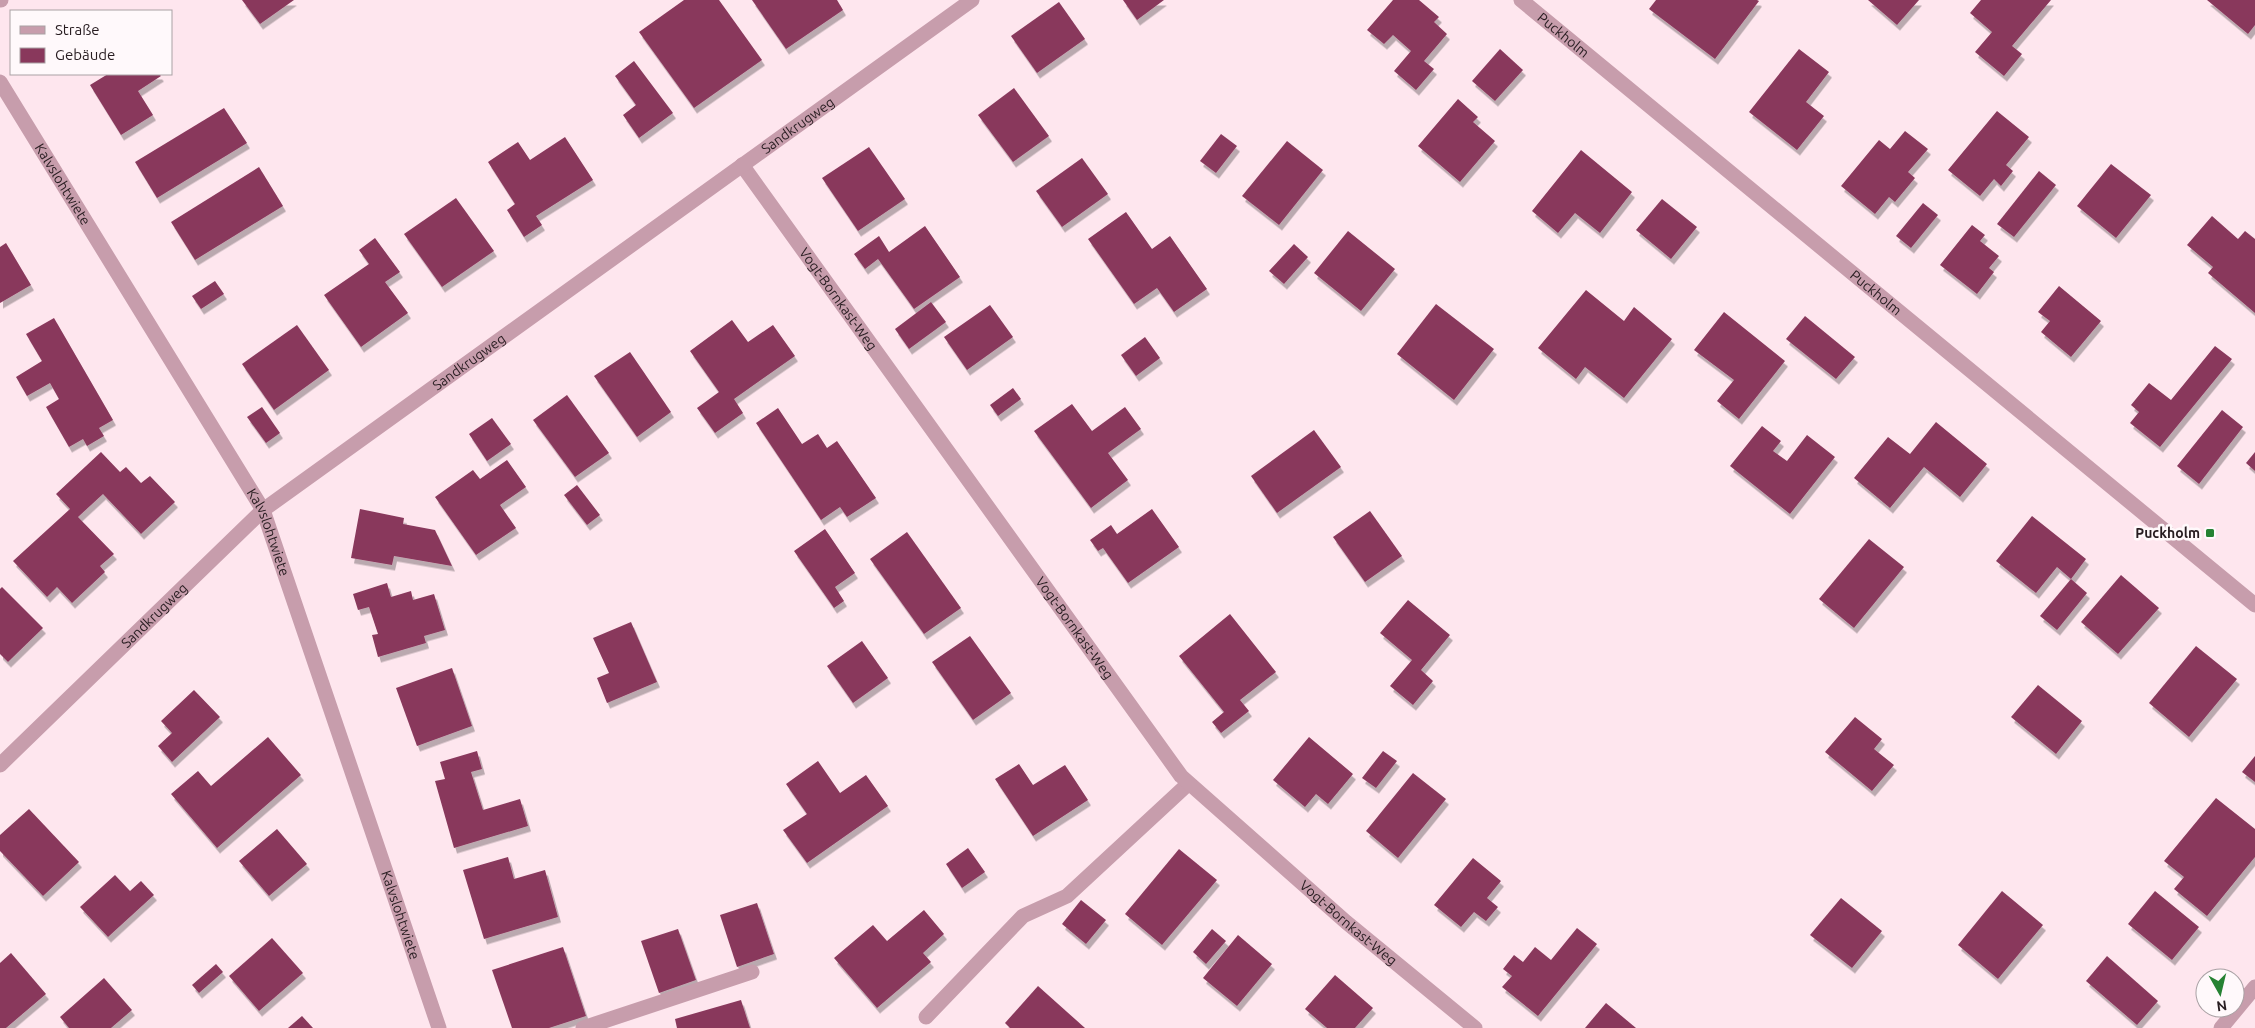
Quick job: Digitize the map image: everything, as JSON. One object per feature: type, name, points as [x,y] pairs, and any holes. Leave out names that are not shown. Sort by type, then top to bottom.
[{"type":"street","name":"Sandkrugweg","points":[[0,765],[263,510],[972,0]]},
{"type":"street","name":"Puckholm","points":[[1521,0],[2255,605]]},
{"type":"street","name":"Kalvslohtwiete","points":[[0,82],[263,510],[440,1028]]},
{"type":"street","name":"Vogt-Bornkast-Weg","points":[[742,165],[1108,672],[1168,760],[1188,784],[1346,922],[1475,1028]]},
{"type":"street","points":[[926,1017],[1023,916],[1066,896],[1188,784]]},
{"type":"street","points":[[583,1028],[752,972]]},
{"type":"street","points":[[2221,1028],[2255,987]]},
{"type":"building","points":[[242,0],[294,0],[260,24]]},
{"type":"building","points":[[684,0],[719,0],[762,60],[694,108],[639,32]]},
{"type":"building","points":[[752,0],[837,0],[843,10],[786,49]]},
{"type":"building","points":[[1123,0],[1164,0],[1137,20]]},
{"type":"building","points":[[1393,0],[1419,0],[1439,17],[1434,22],[1447,34],[1424,61],[1434,69],[1416,90],[1394,71],[1411,51],[1393,35],[1384,44],[1367,30]]},
{"type":"building","points":[[1656,0],[1759,1],[1715,59],[1649,9]]},
{"type":"building","points":[[1868,0],[1919,0],[1897,25]]},
{"type":"building","points":[[1981,0],[2051,0],[2012,46],[2022,54],[2004,76],[1975,52],[1992,32],[1970,13]]},
{"type":"building","points":[[2207,0],[2255,0],[2255,25],[2248,34]]},
{"type":"building","points":[[1059,2],[1085,39],[1037,73],[1011,36]]},
{"type":"building","points":[[1500,49],[1523,70],[1495,101],[1472,81]]},
{"type":"building","points":[[1799,49],[1829,72],[1806,102],[1824,116],[1797,150],[1749,112]]},
{"type":"building","points":[[634,61],[673,113],[639,138],[623,115],[636,105],[615,76]]},
{"type":"building","points":[[106,75],[161,76],[138,91],[153,115],[121,135],[90,85]]},
{"type":"building","points":[[1014,88],[1049,136],[1013,162],[978,115]]},
{"type":"building","points":[[1458,99],[1478,117],[1473,122],[1495,141],[1460,182],[1418,146]]},
{"type":"building","points":[[224,108],[247,143],[157,198],[135,162]]},
{"type":"building","points":[[1997,111],[2029,137],[2006,165],[2013,171],[2001,186],[1994,179],[1980,196],[1948,170]]},
{"type":"building","points":[[1905,131],[1928,149],[1908,172],[1915,178],[1895,202],[1889,197],[1875,214],[1841,186],[1879,140],[1890,149]]},
{"type":"building","points":[[1221,134],[1237,146],[1216,173],[1200,161]]},
{"type":"building","points":[[565,137],[593,180],[536,216],[542,225],[524,237],[507,210],[515,204],[488,162],[518,142],[530,160]]},
{"type":"building","points":[[1287,141],[1323,170],[1279,225],[1242,196]]},
{"type":"building","points":[[869,147],[905,199],[858,231],[822,178]]},
{"type":"building","points":[[1581,150],[1632,192],[1600,233],[1575,213],[1558,233],[1532,211]]},
{"type":"building","points":[[1082,158],[1108,194],[1062,227],[1036,191]]},
{"type":"building","points":[[2111,164],[2151,195],[2116,238],[2077,206]]},
{"type":"building","points":[[259,167],[283,206],[195,260],[171,222]]},
{"type":"building","points":[[2039,171],[2056,185],[2014,237],[1997,224]]},
{"type":"building","points":[[456,198],[494,251],[442,287],[404,234]]},
{"type":"building","points":[[1662,199],[1697,227],[1671,259],[1636,230]]},
{"type":"building","points":[[1923,203],[1938,215],[1911,248],[1896,236]]},
{"type":"building","points":[[1126,212],[1152,249],[1170,236],[1207,289],[1174,312],[1157,288],[1134,304],[1088,239]]},
{"type":"building","points":[[2212,216],[2238,239],[2245,231],[2255,239],[2255,313],[2208,273],[2213,267],[2187,245]]},
{"type":"building","points":[[1972,225],[1985,235],[1980,241],[1999,256],[1989,268],[1994,272],[1977,294],[1940,265]]},
{"type":"building","points":[[925,226],[960,277],[914,309],[878,259],[865,269],[854,254],[879,236],[889,252]]},
{"type":"building","points":[[1348,231],[1395,269],[1361,311],[1314,273]]},
{"type":"building","points":[[375,238],[400,272],[385,282],[408,313],[361,347],[324,295],[369,264],[359,250]]},
{"type":"building","points":[[6,243],[31,285],[0,303],[0,247]]},
{"type":"building","points":[[1294,244],[1308,257],[1284,284],[1269,271]]},
{"type":"building","points":[[215,281],[224,294],[201,309],[192,296]]},
{"type":"building","points":[[2059,286],[2101,321],[2071,357],[2041,332],[2050,321],[2038,312]]},
{"type":"building","points":[[1586,290],[1624,321],[1634,307],[1672,339],[1624,398],[1585,367],[1576,379],[1538,348]]},
{"type":"building","points":[[931,302],[946,322],[909,349],[895,329]]},
{"type":"building","points":[[1436,304],[1494,349],[1454,400],[1397,354]]},
{"type":"building","points":[[990,305],[1013,337],[967,370],[944,337]]},
{"type":"building","points":[[1724,312],[1785,361],[1739,419],[1717,401],[1734,380],[1694,350]]},
{"type":"building","points":[[1805,316],[1855,357],[1836,379],[1786,339]]},
{"type":"building","points":[[54,318],[113,420],[99,428],[104,436],[87,446],[83,439],[69,447],[46,407],[59,399],[50,383],[27,396],[16,377],[42,361],[26,334]]},
{"type":"building","points":[[732,320],[748,342],[773,325],[795,356],[734,399],[743,413],[715,433],[697,408],[719,392],[690,351]]},
{"type":"building","points":[[297,325],[329,370],[274,410],[242,364]]},
{"type":"building","points":[[1145,337],[1160,358],[1136,376],[1121,355]]},
{"type":"building","points":[[2215,346],[2232,359],[2160,447],[2130,423],[2139,412],[2131,405],[2149,383],[2171,400]]},
{"type":"building","points":[[630,352],[671,412],[637,437],[594,376]]},
{"type":"building","points":[[1013,388],[1021,399],[998,416],[990,405]]},
{"type":"building","points":[[567,395],[609,453],[575,477],[533,420]]},
{"type":"building","points":[[1072,404],[1092,431],[1125,407],[1141,429],[1108,453],[1128,480],[1091,508],[1034,431]]},
{"type":"building","points":[[262,407],[280,433],[266,443],[247,417]]},
{"type":"building","points":[[778,408],[802,444],[818,434],[827,448],[837,441],[876,498],[847,517],[840,507],[821,520],[756,423]]},
{"type":"building","points":[[2222,410],[2243,427],[2199,484],[2177,466]]},
{"type":"building","points":[[492,418],[511,444],[487,461],[469,434]]},
{"type":"building","points":[[1936,422],[1987,464],[1960,497],[1924,467],[1890,508],[1854,478],[1888,437],[1910,454]]},
{"type":"building","points":[[1762,426],[1781,441],[1773,451],[1787,461],[1807,435],[1835,457],[1790,514],[1730,466]]},
{"type":"building","points":[[1314,430],[1341,467],[1277,513],[1251,476]]},
{"type":"building","points":[[101,452],[120,472],[126,467],[141,483],[150,476],[175,502],[141,534],[103,494],[78,517],[114,554],[100,566],[105,572],[72,603],[57,587],[47,597],[13,561],[70,509],[56,494]]},
{"type":"building","points":[[2255,452],[2255,471],[2246,463]]},
{"type":"building","points":[[507,460],[526,487],[500,505],[516,528],[476,555],[435,497],[473,470],[480,479]]},
{"type":"building","points":[[577,485],[600,515],[587,525],[564,495]]},
{"type":"building","points":[[360,509],[404,518],[403,524],[435,530],[452,566],[394,556],[392,565],[351,558]]},
{"type":"building","points":[[1152,509],[1179,547],[1128,583],[1103,548],[1098,551],[1090,540],[1111,525],[1117,534]]},
{"type":"building","points":[[1370,511],[1402,556],[1365,582],[1333,537]]},
{"type":"building","points":[[2032,516],[2086,559],[2071,579],[2057,567],[2036,593],[1996,561]]},
{"type":"building","points":[[825,529],[855,573],[835,587],[844,601],[834,608],[794,551]]},
{"type":"building","points":[[907,532],[961,608],[924,634],[870,559]]},
{"type":"building","points":[[1869,539],[1904,567],[1854,628],[1819,599]]},
{"type":"building","points":[[2121,575],[2159,608],[2118,654],[2081,622]]},
{"type":"building","points":[[2071,579],[2087,593],[2057,630],[2040,616]]},
{"type":"building","points":[[387,583],[391,597],[411,591],[413,600],[434,594],[445,630],[424,636],[426,643],[378,657],[372,635],[378,634],[369,607],[358,610],[353,594]]},
{"type":"building","points":[[2,587],[43,628],[8,662],[0,654],[0,589]]},
{"type":"building","points":[[1408,600],[1450,635],[1421,670],[1433,681],[1413,705],[1390,686],[1412,660],[1380,633]]},
{"type":"building","points":[[1230,614],[1276,672],[1240,700],[1249,711],[1221,733],[1212,722],[1224,712],[1179,656]]},
{"type":"building","points":[[631,622],[657,682],[607,703],[597,678],[609,673],[593,638]]},
{"type":"building","points":[[970,636],[1011,693],[973,720],[932,662]]},
{"type":"building","points":[[862,641],[888,678],[853,703],[827,666]]},
{"type":"building","points":[[2196,646],[2237,679],[2189,737],[2149,703]]},
{"type":"building","points":[[452,668],[472,726],[417,746],[396,688]]},
{"type":"building","points":[[2038,685],[2082,721],[2056,754],[2011,717]]},
{"type":"building","points":[[194,690],[220,717],[172,762],[158,746],[172,733],[161,721]]},
{"type":"building","points":[[1855,717],[1882,739],[1874,749],[1894,765],[1872,791],[1825,752]]},
{"type":"building","points":[[268,737],[301,775],[217,848],[171,794],[198,771],[211,786]]},
{"type":"building","points":[[1309,737],[1353,774],[1328,804],[1316,794],[1305,807],[1273,780]]},
{"type":"building","points":[[477,751],[482,769],[471,772],[483,810],[520,799],[528,826],[454,848],[435,781],[445,779],[440,762]]},
{"type":"building","points":[[1383,751],[1397,761],[1376,788],[1362,778]]},
{"type":"building","points":[[2255,756],[2255,782],[2242,772]]},
{"type":"building","points":[[818,761],[840,793],[866,775],[888,806],[807,863],[783,830],[807,814],[786,784]]},
{"type":"building","points":[[1019,764],[1033,785],[1065,765],[1088,800],[1033,836],[995,779]]},
{"type":"building","points":[[1413,773],[1446,799],[1398,858],[1366,831]]},
{"type":"building","points":[[2216,798],[2255,829],[2255,857],[2207,916],[2174,889],[2184,877],[2164,861]]},
{"type":"building","points":[[29,809],[79,862],[43,896],[0,851],[0,835]]},
{"type":"building","points":[[277,829],[307,864],[269,896],[239,861]]},
{"type":"building","points":[[968,848],[985,872],[962,888],[946,864]]},
{"type":"building","points":[[1179,849],[1217,880],[1162,945],[1125,914]]},
{"type":"building","points":[[508,857],[514,879],[545,870],[558,917],[484,939],[463,870]]},
{"type":"building","points":[[1473,858],[1501,881],[1487,898],[1498,907],[1486,921],[1474,912],[1461,927],[1434,905]]},
{"type":"building","points":[[115,875],[130,891],[141,881],[154,895],[108,937],[80,907]]},
{"type":"building","points":[[2002,891],[2043,925],[1998,979],[1958,945]]},
{"type":"building","points":[[2155,891],[2199,927],[2172,960],[2128,924]]},
{"type":"building","points":[[1841,898],[1882,931],[1852,968],[1810,935]]},
{"type":"building","points":[[1081,900],[1106,920],[1086,944],[1062,924]]},
{"type":"building","points":[[757,903],[774,954],[737,967],[720,915]]},
{"type":"building","points":[[924,910],[944,934],[923,953],[931,962],[877,1008],[834,958],[873,925],[887,941]]},
{"type":"building","points":[[1577,928],[1597,944],[1538,1016],[1502,987],[1512,976],[1503,969],[1514,955],[1523,962],[1535,947],[1551,960]]},
{"type":"building","points":[[678,929],[696,980],[659,993],[641,941]]},
{"type":"building","points":[[1212,929],[1226,941],[1206,964],[1193,952]]},
{"type":"building","points":[[1238,935],[1272,964],[1237,1006],[1203,978]]},
{"type":"building","points":[[272,938],[303,973],[259,1011],[229,976]]},
{"type":"building","points":[[563,947],[586,1016],[549,1028],[512,1028],[492,970]]},
{"type":"building","points":[[11,953],[46,994],[6,1028],[0,1028],[0,963]]},
{"type":"building","points":[[2107,956],[2158,1001],[2137,1025],[2086,981]]},
{"type":"building","points":[[216,964],[223,972],[199,993],[192,985]]},
{"type":"building","points":[[1335,975],[1373,1008],[1355,1028],[1327,1028],[1305,1009]]},
{"type":"building","points":[[104,978],[132,1010],[111,1028],[69,1028],[60,1017]]},
{"type":"building","points":[[1038,986],[1085,1028],[1010,1028],[1005,1023]]},
{"type":"building","points":[[741,1000],[750,1028],[677,1028],[675,1019]]},
{"type":"building","points":[[1606,1003],[1636,1028],[1585,1028]]},
{"type":"building","points":[[302,1016],[313,1028],[288,1028]]},
{"type":"place","name":"Puckholm","points":[[2210,533]]}]
